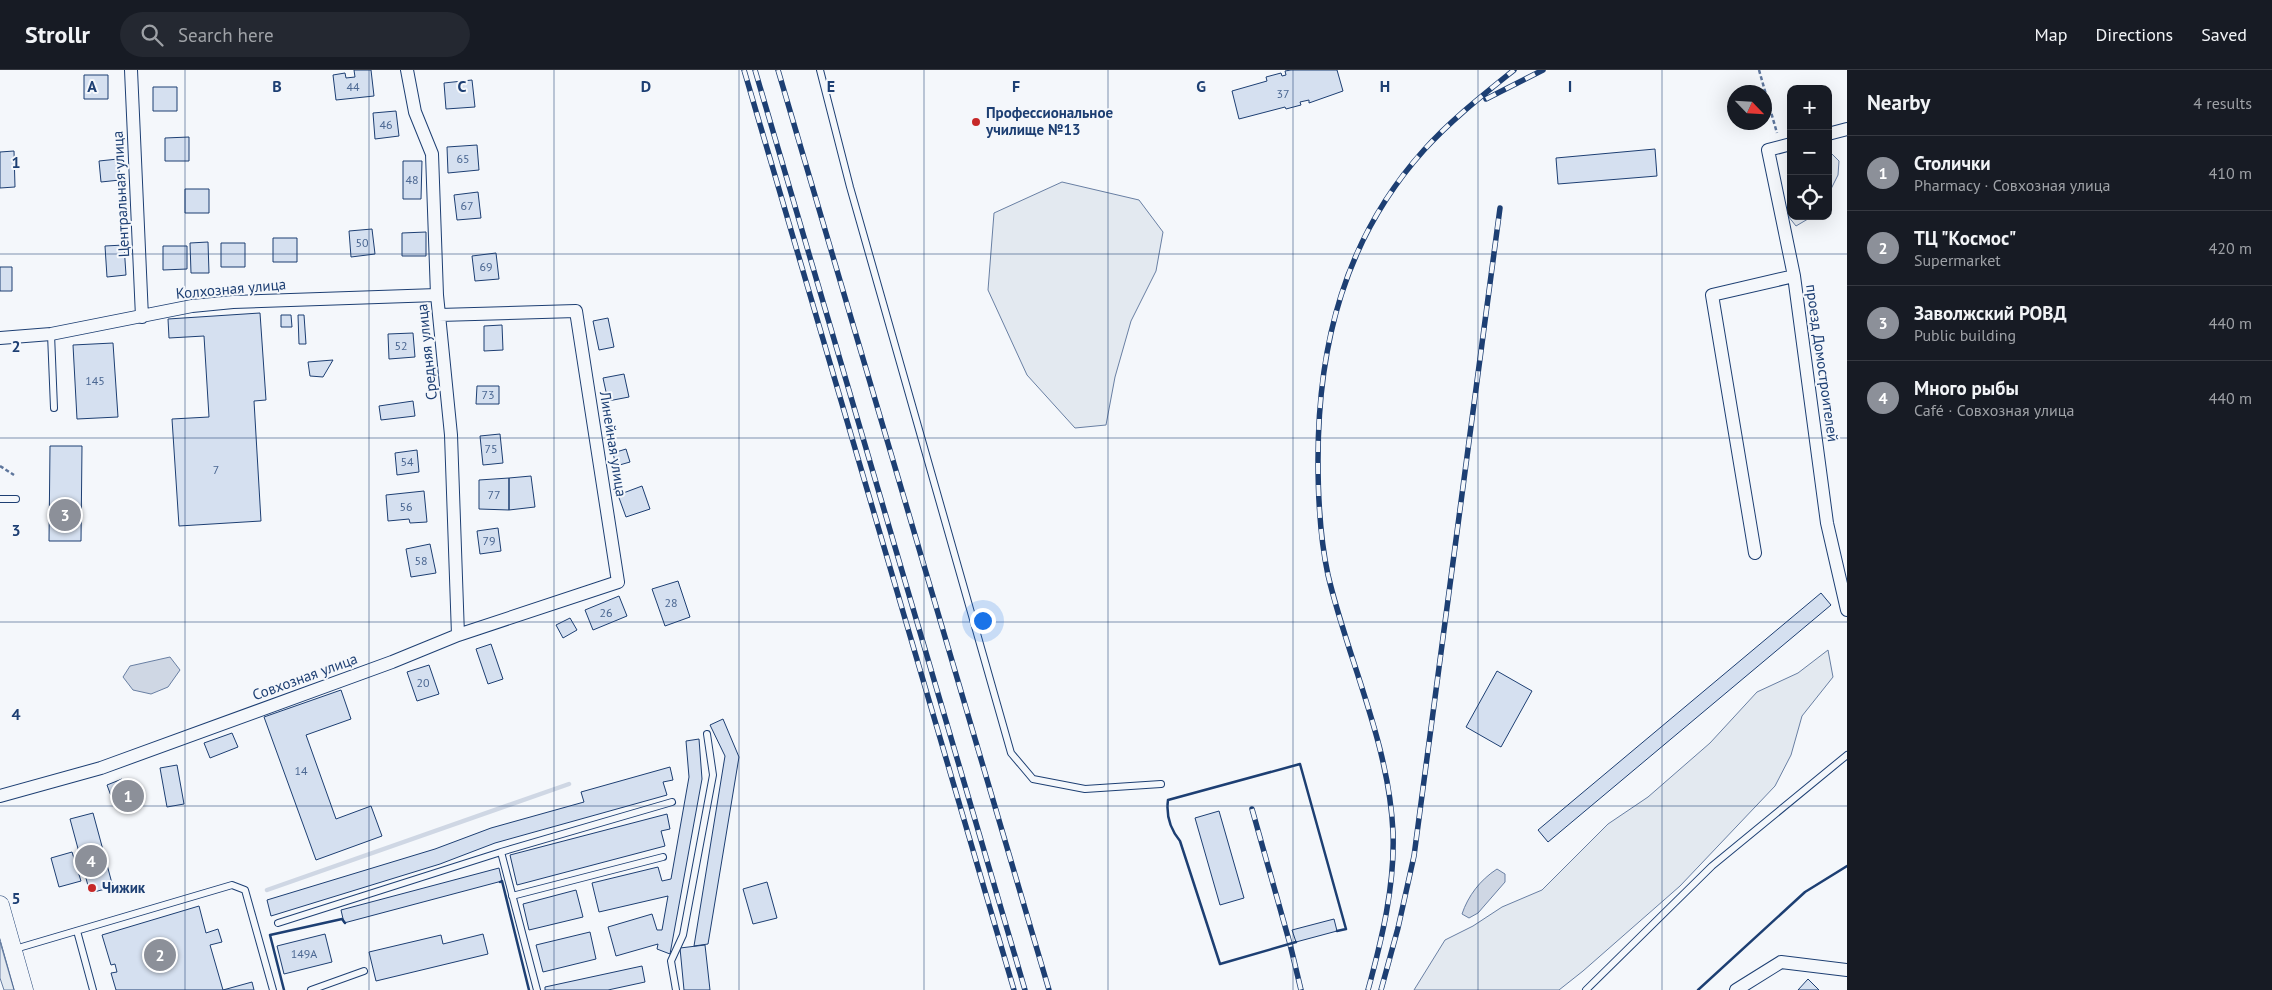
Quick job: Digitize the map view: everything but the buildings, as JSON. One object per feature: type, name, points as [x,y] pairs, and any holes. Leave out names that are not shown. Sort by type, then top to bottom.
[{"type":"main road","points":[[0,905],[24,990]]},
{"type":"street","name":"Центральная улица","points":[[132,70],[142,317]]},
{"type":"street","name":"Средняя улица","points":[[407,70],[415,112],[432,154],[437,295],[451,435],[458,635]]},
{"type":"street","points":[[1832,133],[1847,129]]},
{"type":"street","name":"проезд Домостроителей","points":[[1780,147],[1794,276],[1827,523],[1847,610]]},
{"type":"street","points":[[1755,553],[1712,295],[1794,276]]},
{"type":"street","name":"Колхозная улица","points":[[0,338],[51,334],[192,306],[233,302],[437,295]]},
{"type":"street","name":"Линейная улица","points":[[439,315],[576,310],[618,582]]},
{"type":"street","name":"Совхозная улица","points":[[0,796],[101,768],[392,662],[458,635],[618,582]]},
{"type":"street","points":[[1736,990],[1781,962],[1847,970]]},
{"type":"lane","points":[[820,70],[850,187],[1011,753],[1033,779],[1085,789],[1161,784]]},
{"type":"lane","points":[[51,334],[54,408]]},
{"type":"lane","points":[[0,499],[16,499]]},
{"type":"lane","points":[[676,990],[670,961],[683,935],[713,775],[707,734]]},
{"type":"lane","points":[[1586,990],[1712,866],[1847,755]]},
{"type":"lane","points":[[278,923],[501,852],[672,802]]},
{"type":"lane","points":[[501,852],[536,990]]},
{"type":"lane","points":[[512,896],[663,857]]},
{"type":"lane","points":[[13,949],[232,885],[245,890],[273,990]]},
{"type":"lane","points":[[77,931],[93,990]]},
{"type":"lane","points":[[310,990],[364,971]]},
{"type":"path","points":[[1759,70],[1780,147]]},
{"type":"path","points":[[0,466],[14,474]]},
{"type":"shaded area","points":[[1832,154],[1839,161],[1838,175],[1832,187]]},
{"type":"shaded area","points":[[1062,182],[1139,200],[1163,232],[1156,271],[1131,321],[1115,377],[1106,425],[1075,428],[1027,375],[988,290],[994,213]]},
{"type":"shaded area","points":[[1791,220],[1806,220],[1796,226]]},
{"type":"shaded area","points":[[1828,650],[1833,677],[1802,716],[1791,755],[1775,786],[1680,886],[1583,971],[1559,990],[1414,990],[1445,940],[1473,926],[1502,907],[1542,890],[1608,824],[1648,797],[1710,743],[1757,692],[1798,673]]},
{"type":"shaded area","points":[[170,657],[180,670],[168,687],[151,694],[133,690],[123,677],[130,666]]},
{"type":"shaded area","points":[[1497,869],[1505,874],[1505,882],[1478,913],[1469,918],[1462,914],[1475,889]]},
{"type":"shaded area","points":[[0,942],[14,990],[4,990],[0,978]]},
{"type":"waterway","points":[[267,890],[569,784]]},
{"type":"railway","points":[[744,70],[1014,990]]},
{"type":"railway","points":[[755,70],[1025,990]]},
{"type":"railway","points":[[778,70],[1049,990]]},
{"type":"railway","points":[[1368,990],[1383,932],[1390,892],[1393,832],[1384,766],[1376,734],[1336,607],[1323,547],[1318,460],[1319,417],[1323,375],[1341,294],[1356,256],[1374,219],[1397,184],[1434,139],[1479,98],[1514,70]]},
{"type":"railway","points":[[1486,99],[1543,70]]},
{"type":"railway","points":[[1381,990],[1398,928],[1414,856],[1500,208]]},
{"type":"railway","points":[[1252,809],[1301,990]]},
{"type":"wall","points":[[1296,942],[1220,964],[1180,841],[1170,822],[1168,800],[1300,764],[1346,929],[1337,931]]},
{"type":"wall","points":[[1698,990],[1805,892],[1847,866]]},
{"type":"wall","points":[[500,882],[502,881],[529,990]]},
{"type":"wall","points":[[284,990],[270,935],[342,919],[345,923]]},
{"type":"place","name":"Профессиональное училище №13","points":[[976,122]]},
{"type":"place","name":"Заволжский РОВД","points":[[65,515]]},
{"type":"place","name":"Столички","points":[[128,796]]},
{"type":"place","name":"Много рыбы","points":[[91,861]]},
{"type":"place","name":"Чижик","points":[[92,888]]},
{"type":"place","name":"ТЦ \"Космос\"","points":[[160,955]]}]
